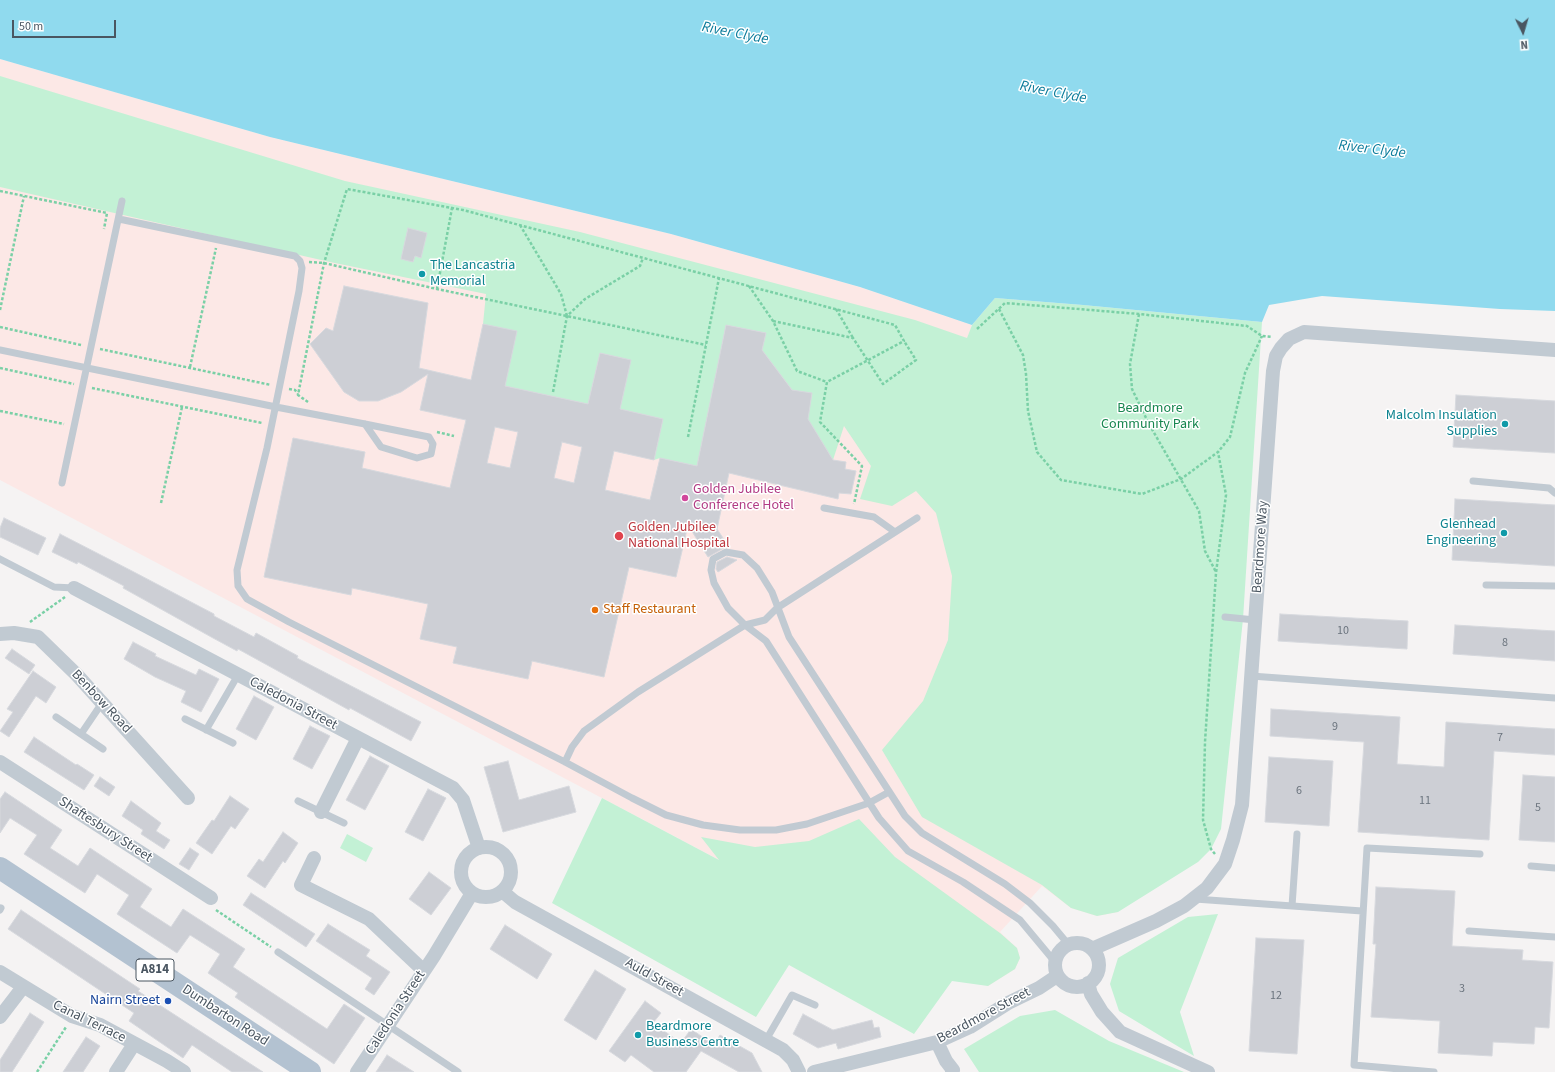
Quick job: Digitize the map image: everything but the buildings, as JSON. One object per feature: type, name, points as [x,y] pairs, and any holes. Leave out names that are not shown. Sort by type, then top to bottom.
[{"type":"main road","name":"Dumbarton Road","points":[[0,868],[305,1071]]},
{"type":"street","points":[[1289,339],[1304,332],[1555,350]]},
{"type":"street","name":"Beardmore Way","points":[[1092,949],[1156,921],[1184,906],[1207,888],[1225,864],[1233,840],[1242,805],[1274,371],[1276,356],[1289,339]]},
{"type":"street","name":"Caledonia Street","points":[[74,588],[453,788],[463,800],[479,848]]},
{"type":"street","name":"Benbow Road","points":[[0,634],[14,633],[38,637],[77,675],[188,798]]},
{"type":"street","points":[[321,812],[358,738]]},
{"type":"street","name":"Shaftesbury Street","points":[[0,762],[210,898]]},
{"type":"street","points":[[487,847],[496,849],[508,860],[511,869],[510,877],[507,885],[495,896],[479,896],[472,893],[466,888],[462,880],[460,872],[465,857],[471,851],[479,848],[487,847]]},
{"type":"street","points":[[314,858],[301,885],[369,919],[424,971]]},
{"type":"street","name":"Auld Street","points":[[502,891],[515,902],[783,1050],[793,1060],[799,1072]]},
{"type":"street","name":"Caledonia Street","points":[[357,1072],[434,956],[472,893]]},
{"type":"street","points":[[1081,943],[1092,949],[1098,960],[1099,967],[1093,979],[1088,984],[1082,986],[1068,985],[1056,969],[1057,955],[1061,949],[1068,944],[1081,943]]},
{"type":"street","name":"Beardmore Street","points":[[814,1072],[937,1042],[963,1030],[994,1012],[1056,969]]},
{"type":"street","name":"Canal Terrace","points":[[0,972],[72,1016],[100,1025],[184,1072]]},
{"type":"street","points":[[1088,984],[1091,994],[1102,1012],[1120,1032],[1208,1072]]},
{"type":"street","points":[[0,1017],[23,987]]},
{"type":"street","points":[[937,1042],[946,1061],[954,1071]]},
{"type":"street","name":"Canal Terrace","points":[[116,1072],[134,1044]]},
{"type":"lane","points":[[62,482],[122,201]]},
{"type":"lane","points":[[119,219],[295,256],[300,261],[302,268],[299,291],[276,407],[237,570],[238,586],[247,599],[289,622],[666,814],[703,825],[740,830],[776,830],[807,824],[869,803],[889,792]]},
{"type":"lane","points":[[0,350],[276,407],[365,424],[429,437],[433,444],[431,454],[417,458],[381,447],[365,424]]},
{"type":"lane","points":[[1473,481],[1549,488],[1555,493]]},
{"type":"lane","points":[[824,508],[874,517],[895,532]]},
{"type":"lane","points":[[565,762],[572,746],[584,731],[656,680],[745,624],[765,620],[777,608],[917,518]]},
{"type":"lane","points":[[1056,969],[1020,920],[963,882],[908,850],[879,818],[766,641],[728,608],[714,583],[711,570],[713,559],[726,552],[743,555],[757,568],[772,592],[789,637],[905,816],[922,833],[1005,884],[1030,903],[1053,926],[1068,944]]},
{"type":"lane","points":[[0,559],[54,587],[74,588]]},
{"type":"lane","points":[[1486,585],[1555,586]]},
{"type":"lane","points":[[1225,617],[1255,620]]},
{"type":"lane","points":[[206,730],[238,675]]},
{"type":"lane","points":[[1251,676],[1555,698]]},
{"type":"lane","points":[[81,734],[102,703]]},
{"type":"lane","points":[[56,717],[103,749]]},
{"type":"lane","points":[[185,719],[233,743]]},
{"type":"lane","points":[[298,801],[344,823]]},
{"type":"lane","points":[[1292,906],[1297,834]]},
{"type":"lane","points":[[1434,1072],[1354,1065],[1362,911],[1367,848],[1480,854]]},
{"type":"lane","points":[[1531,866],[1555,868]]},
{"type":"lane","points":[[1193,899],[1362,911]]},
{"type":"lane","points":[[1469,931],[1555,937]]},
{"type":"lane","points":[[278,952],[458,1072]]},
{"type":"lane","points":[[766,1040],[792,995],[815,1005]]},
{"type":"path","points":[[298,395],[324,263],[346,189],[452,208],[520,225],[836,309],[895,325],[916,360],[883,384],[836,309]]},
{"type":"path","points":[[0,191],[107,213],[103,236]]},
{"type":"path","points":[[0,310],[24,196]]},
{"type":"path","points":[[437,288],[452,208]]},
{"type":"path","points":[[520,225],[561,294],[567,316],[553,392]]},
{"type":"path","points":[[190,367],[218,240]]},
{"type":"path","points":[[567,316],[584,299],[640,266],[643,258]]},
{"type":"path","points":[[300,261],[324,263],[706,345]]},
{"type":"path","points":[[688,437],[719,278]]},
{"type":"path","points":[[749,286],[773,321],[797,371],[827,382],[904,341]]},
{"type":"path","points":[[977,329],[1005,303],[1139,314],[1247,326],[1262,336],[1289,339]]},
{"type":"path","points":[[999,309],[1023,355],[1026,374],[1028,411],[1037,452],[1061,480],[1142,494],[1181,479],[1218,452],[1230,437],[1245,373],[1262,336]]},
{"type":"path","points":[[1139,314],[1130,364],[1132,389],[1149,424],[1199,511],[1205,551],[1216,573]]},
{"type":"path","points":[[773,321],[853,338]]},
{"type":"path","points":[[0,327],[295,390],[298,395],[310,404]]},
{"type":"path","points":[[80,344],[81,338]]},
{"type":"path","points":[[0,368],[182,407],[271,424]]},
{"type":"path","points":[[827,382],[820,422],[862,466],[852,513]]},
{"type":"path","points":[[161,503],[182,407]]},
{"type":"path","points":[[0,411],[65,424]]},
{"type":"path","points":[[431,431],[454,436]]},
{"type":"path","points":[[1218,452],[1226,495],[1216,573],[1205,742],[1203,820],[1211,849],[1225,864]]},
{"type":"path","points":[[14,633],[63,599],[74,588]]},
{"type":"path","points":[[210,898],[209,905],[278,952]]},
{"type":"path","points":[[38,1072],[72,1016]]},
{"type":"shaded area","name":"Golden Jubilee National Hospital","points":[[0,59],[270,137],[671,234],[860,287],[972,325],[962,353],[1118,912],[1097,916],[1071,908],[1042,886],[1000,932],[1017,948],[1020,958],[1015,969],[988,986],[721,861],[0,480]]},
{"type":"green space","name":"Beardmore Community Park","points":[[0,76],[345,181],[580,232],[915,320],[967,338],[972,325],[995,298],[1262,322],[1243,619],[1221,829],[1211,849],[1198,862],[1118,912],[1097,916],[1071,908],[1042,885],[922,817],[882,750],[923,701],[948,640],[952,576],[936,513],[916,491],[892,506],[860,499],[871,466],[844,426],[833,460],[807,419],[812,394],[792,390],[762,350],[766,333],[726,325],[697,466],[660,458],[654,460],[663,419],[620,409],[630,360],[600,353],[588,404],[505,386],[483,324],[486,294],[330,262],[0,187]]},
{"type":"green space","points":[[602,798],[719,860],[701,837],[755,847],[809,841],[859,819],[895,857],[1000,933],[1017,948],[1020,958],[1015,969],[988,986],[952,981],[914,1034],[789,965],[756,1017],[552,903]]},
{"type":"green space","points":[[347,834],[373,848],[366,862],[340,848]]},
{"type":"green space","points":[[1218,914],[1180,1012],[1194,1056],[1119,1011],[1110,984],[1118,958],[1188,917]]},
{"type":"green space","points":[[1055,1010],[1109,1041],[1184,1072],[979,1072],[964,1049],[1020,1016]]},
{"type":"water","name":"River Clyde","points":[[0,0],[1555,0],[1555,311],[1500,309],[1322,296],[1269,305],[1262,322],[995,298],[972,325],[860,287],[671,234],[270,137],[0,59]]},
{"type":"place","name":"The Lancastria Memorial","points":[[422,274]]},
{"type":"place","name":"Malcolm Insulation Supplies","points":[[1505,424]]},
{"type":"place","name":"Golden Jubilee Conference Hotel","points":[[685,498]]},
{"type":"place","name":"Glenhead Engineering","points":[[1504,533]]},
{"type":"place","name":"Golden Jubilee National Hospital","points":[[619,536]]},
{"type":"place","name":"Staff Restaurant","points":[[595,610]]},
{"type":"place","name":"Nairn Street","points":[[168,1001]]},
{"type":"place","name":"Beardmore Business Centre","points":[[638,1035]]}]
